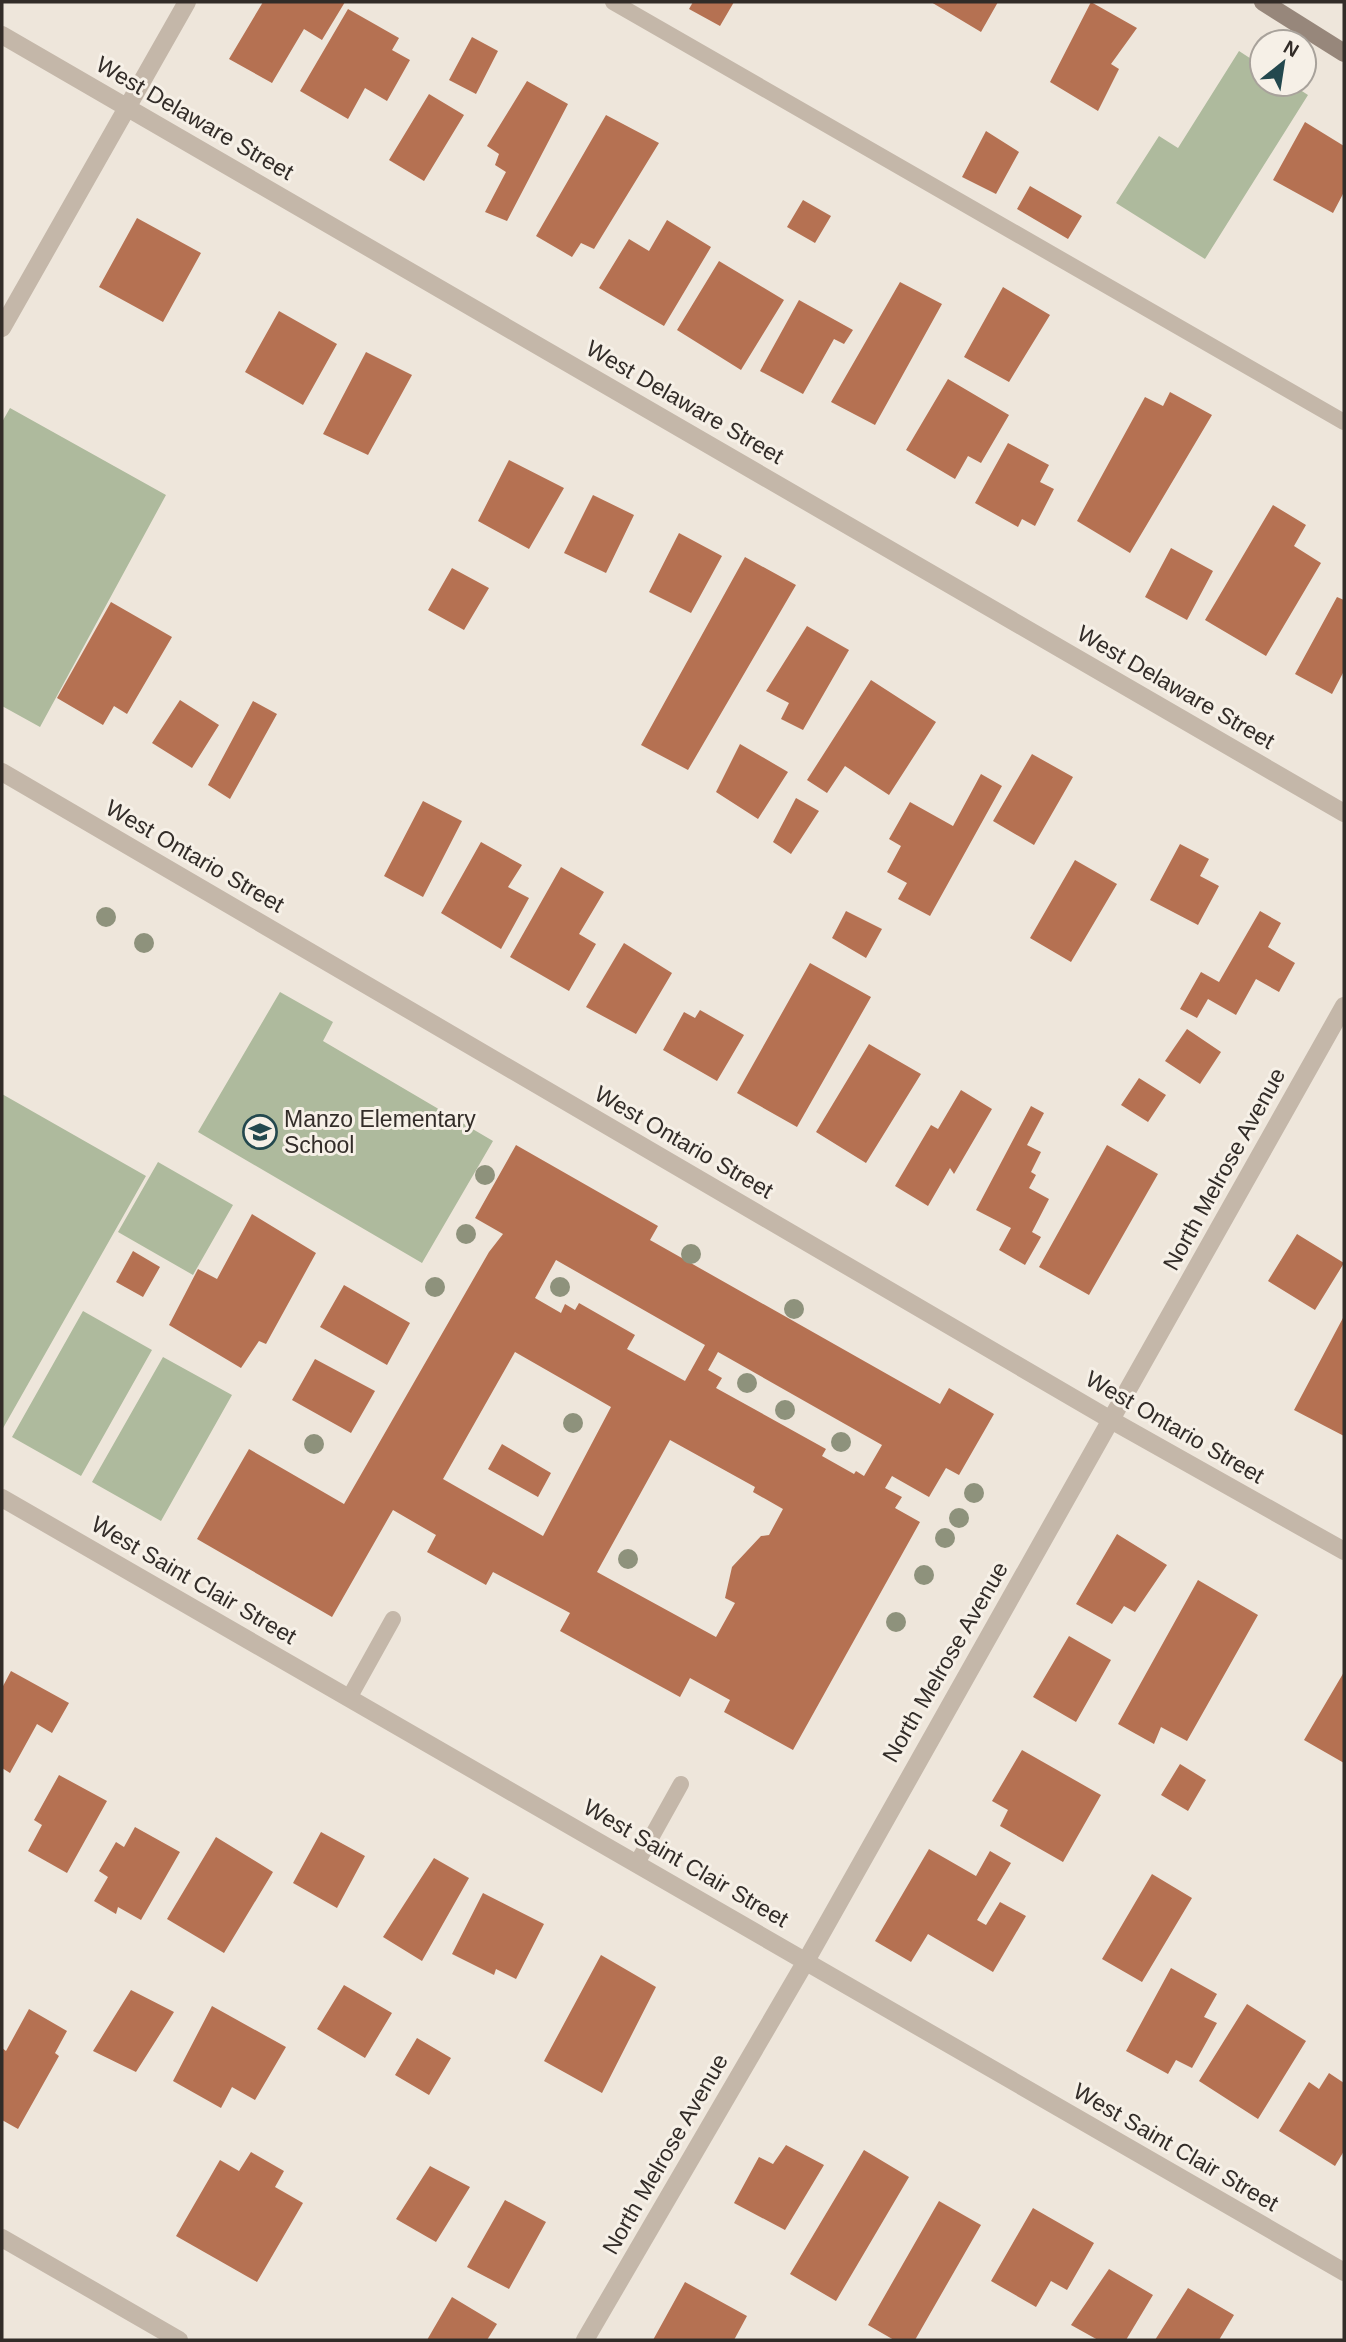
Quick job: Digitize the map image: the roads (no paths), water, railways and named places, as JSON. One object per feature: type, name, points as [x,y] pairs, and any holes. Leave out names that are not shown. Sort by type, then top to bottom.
[{"type":"main road","points":[[1263,2],[1344,53]]},
{"type":"street","points":[[2,328],[187,2]]},
{"type":"street","name":"West Delaware Street","points":[[2,35],[1344,813]]},
{"type":"street","name":"West Ontario Street","points":[[2,772],[1111,1420],[1344,1551]]},
{"type":"street","name":"North Melrose Avenue","points":[[585,2340],[806,1961],[1344,1006]]},
{"type":"street","name":"West Saint Clair Street","points":[[2,1498],[1344,2272]]},
{"type":"street","points":[[2,2238],[179,2340]]},
{"type":"lane","points":[[612,2],[1344,422]]},
{"type":"lane","points":[[349,1698],[393,1619]]},
{"type":"lane","points":[[637,1863],[681,1784]]},
{"type":"place","name":"Manzo Elementary School","points":[[260,1132]]}]
